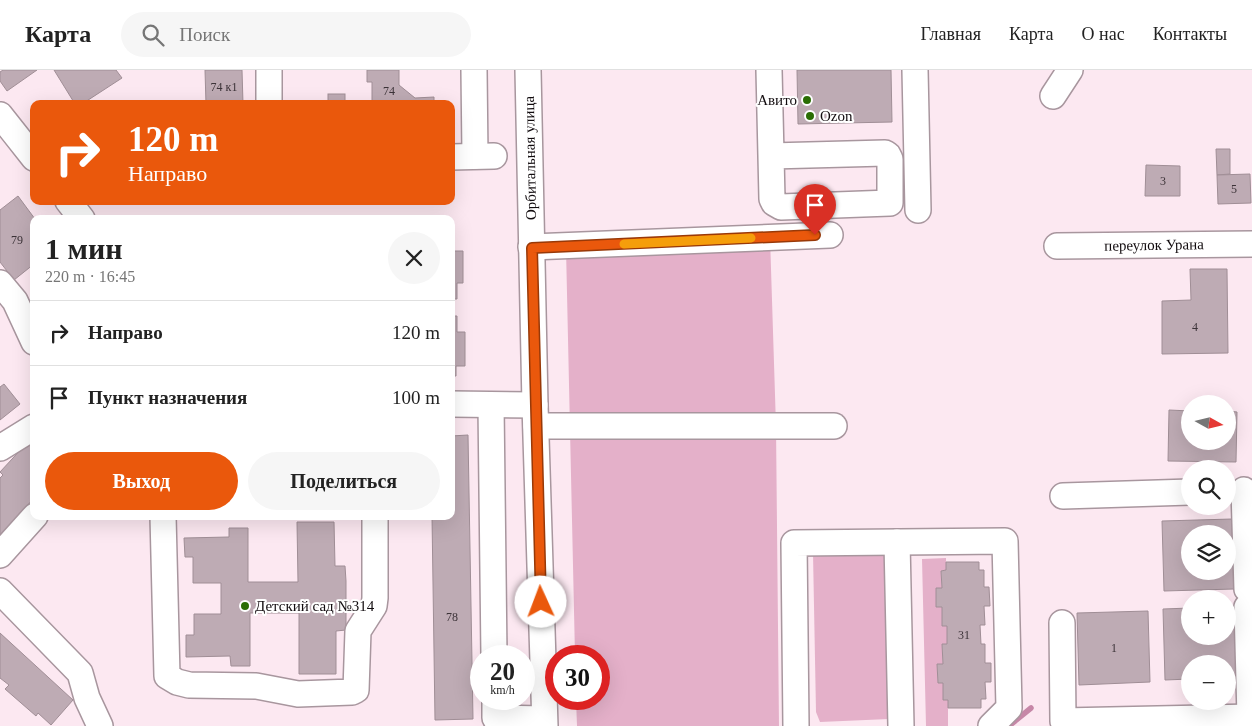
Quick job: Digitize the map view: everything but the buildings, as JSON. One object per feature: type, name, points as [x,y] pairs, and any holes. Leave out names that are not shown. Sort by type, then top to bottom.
[{"type":"street","points":[[269,70],[269,100]]},
{"type":"street","points":[[473,156],[474,70]]},
{"type":"street","name":"Орбитальная улица","points":[[528,70],[544,722]]},
{"type":"street","points":[[769,70],[771,156],[772,199],[777,206],[890,203],[890,159],[888,155],[771,156]]},
{"type":"street","points":[[915,70],[918,210]]},
{"type":"street","points":[[1054,96],[1070,70]]},
{"type":"street","points":[[0,115],[30,153]]},
{"type":"street","points":[[71,205],[79,215]]},
{"type":"street","points":[[532,248],[830,234]]},
{"type":"street","name":"переулок Урана","points":[[1056,246],[1252,244]]},
{"type":"street","points":[[0,283],[15,301],[30,333]]},
{"type":"street","points":[[455,404],[491,405],[535,416],[834,426]]},
{"type":"street","points":[[491,405],[494,645]]},
{"type":"street","points":[[0,448],[30,429]]},
{"type":"street","points":[[1062,623],[1063,721],[1251,717],[1241,490]]},
{"type":"street","points":[[1063,496],[1181,492]]},
{"type":"street","points":[[0,555],[31,520]]},
{"type":"street","points":[[163,520],[167,676],[182,684],[256,686],[298,694],[352,692],[356,690],[358,631],[374,606],[375,598],[375,520]]},
{"type":"street","points":[[796,726],[794,544],[1005,541],[1009,708],[991,726]]},
{"type":"street","points":[[897,542],[901,726]]},
{"type":"street","points":[[0,591],[80,672],[87,698],[100,726]]},
{"type":"street","points":[[495,710],[495,718],[544,722]]},
{"type":"shaded area","points":[[770,237],[776,426],[779,726],[577,726],[576,710],[610,710],[610,645],[575,645],[566,248]]},
{"type":"shaded area","points":[[886,544],[889,719],[820,722],[816,712],[813,553]]},
{"type":"shaded area","points":[[946,558],[946,570],[941,571],[942,588],[936,589],[936,607],[942,607],[942,626],[947,626],[947,644],[942,645],[943,664],[937,664],[938,682],[943,683],[943,699],[948,700],[948,726],[926,726],[922,559]]},
{"type":"waterway","points":[[1009,726],[1031,708]]},
{"type":"slow traffic","points":[[624,244],[751,238]]},
{"type":"place","name":"Авито","points":[[807,100]]},
{"type":"place","name":"Ozon","points":[[810,116]]},
{"type":"place","name":"Детский сад №314","points":[[245,606]]},
{"type":"route","points":[[541,602],[532,248],[815,235]]}]
